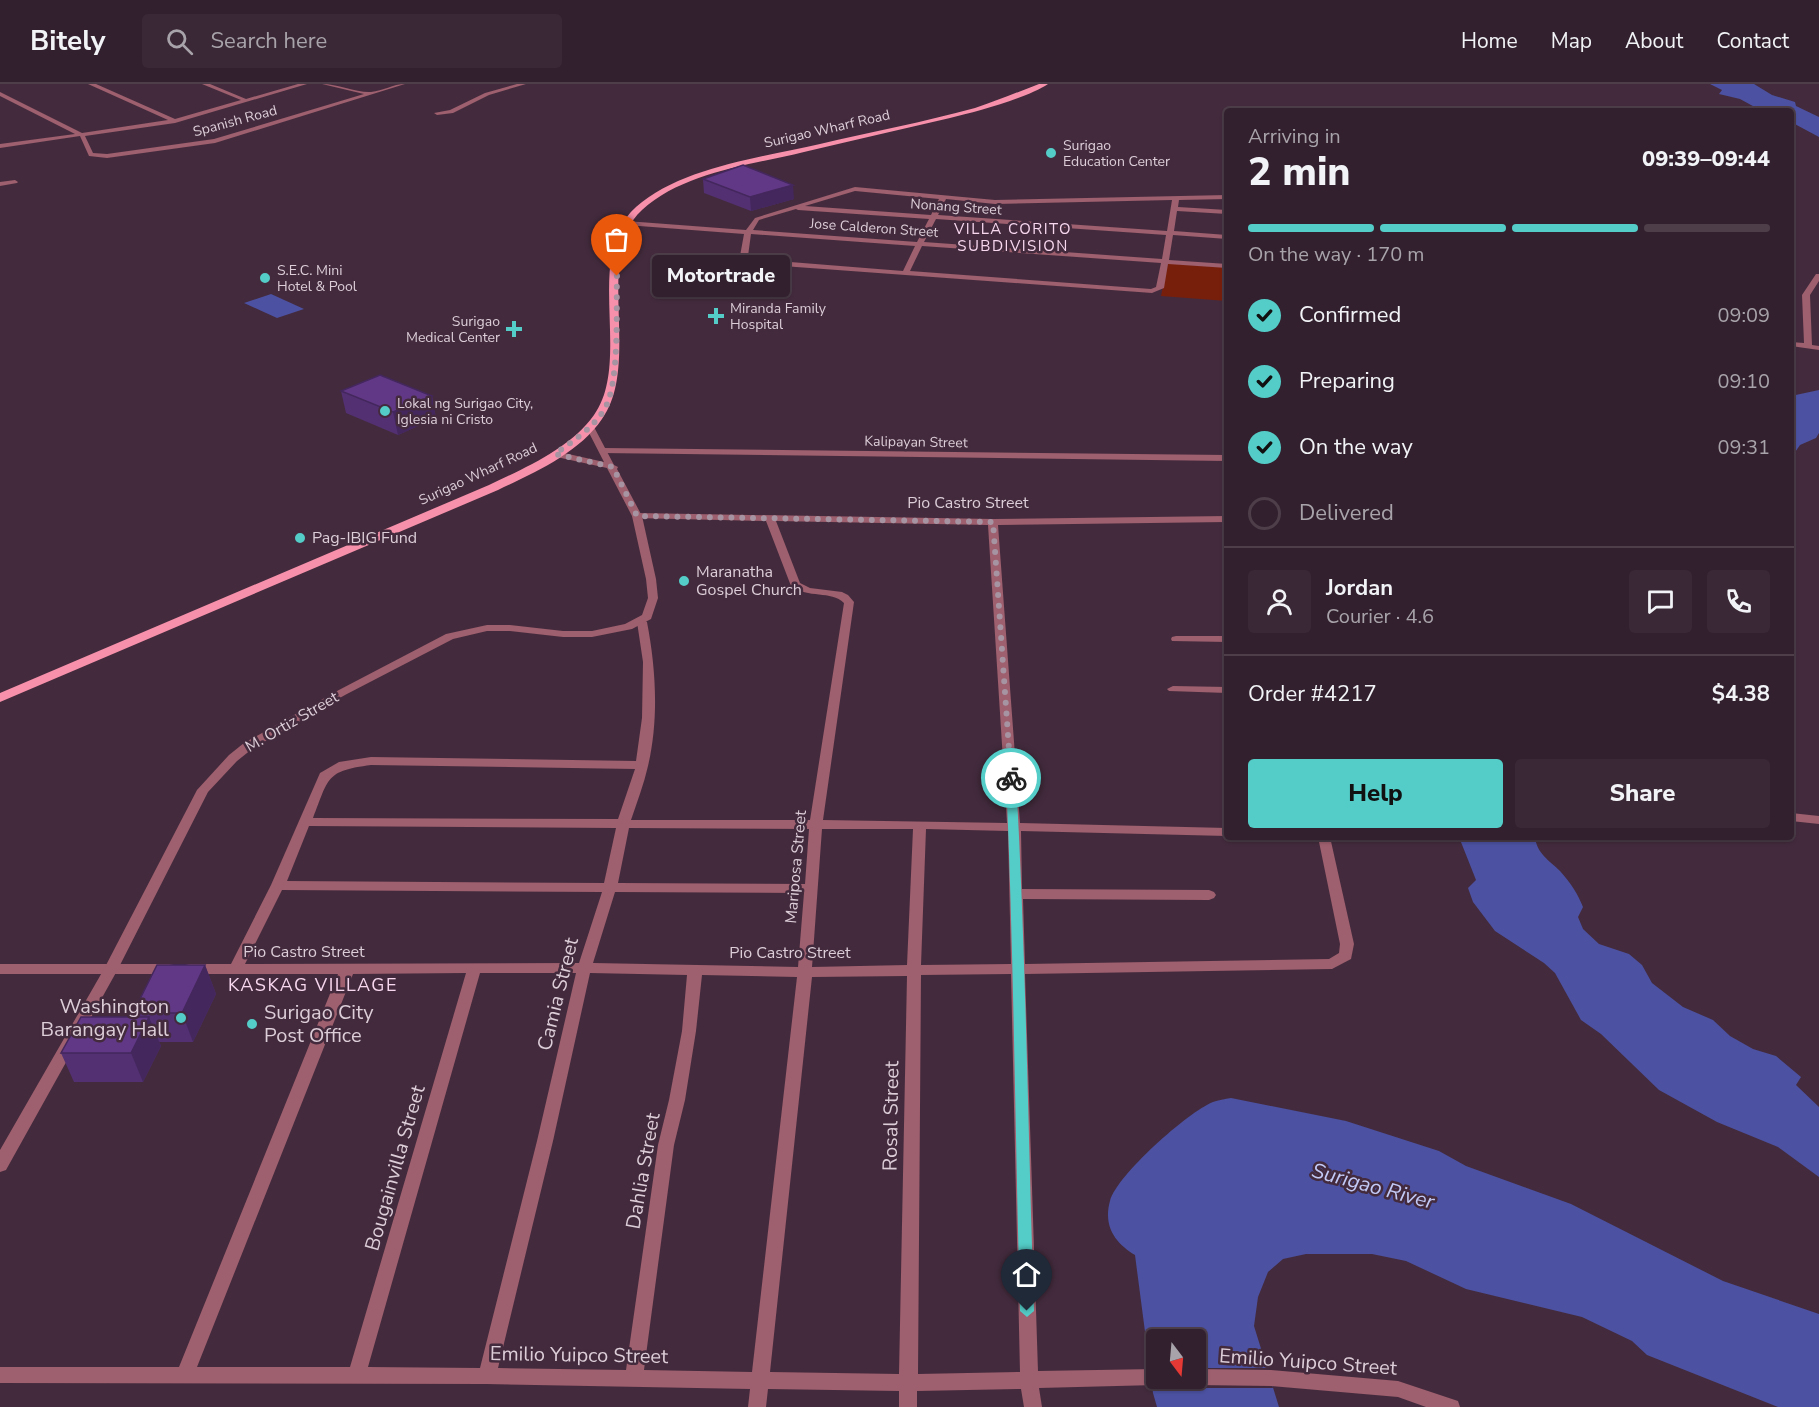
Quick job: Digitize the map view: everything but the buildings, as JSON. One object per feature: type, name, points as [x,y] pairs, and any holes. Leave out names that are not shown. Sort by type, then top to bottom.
[{"type":"main road","name":"Surigao Wharf Road","points":[[0,698],[452,505],[555,454],[590,427],[606,407],[613,383],[618,242],[626,223],[652,199],[706,175],[978,109],[1045,84]]},
{"type":"street","points":[[91,84],[175,121]]},
{"type":"street","points":[[205,84],[247,101]]},
{"type":"street","points":[[0,146],[175,121],[303,84]]},
{"type":"street","points":[[325,84],[370,94]]},
{"type":"street","name":"Spanish Road","points":[[82,135],[92,155],[95,156],[170,149],[215,141],[402,84]]},
{"type":"street","points":[[437,113],[451,112],[487,94],[523,84]]},
{"type":"street","points":[[0,94],[82,135]]},
{"type":"street","points":[[0,184],[15,182]]},
{"type":"street","points":[[1176,198],[1160,288],[1152,291],[750,261],[744,256],[748,231],[757,219],[855,189],[1014,202],[1176,198],[1224,197]]},
{"type":"street","points":[[905,273],[943,198]]},
{"type":"street","name":"Nonang Street","points":[[791,207],[1224,237]]},
{"type":"street","points":[[1175,209],[1224,212]]},
{"type":"street","name":"Jose Calderon Street","points":[[626,223],[1224,266]]},
{"type":"street","points":[[1808,346],[1806,295],[1819,276]]},
{"type":"street","points":[[1794,344],[1819,348]]},
{"type":"street","points":[[590,427],[637,516],[653,598],[651,610],[642,622]]},
{"type":"street","name":"Kalipayan Street","points":[[604,451],[1224,458]]},
{"type":"street","points":[[555,454],[613,467]]},
{"type":"street","name":"Pio Castro Street","points":[[637,516],[993,522],[1224,519]]},
{"type":"street","name":"Mariposa Street","points":[[757,1407],[805,972],[816,825],[849,602],[839,594],[810,593],[795,584],[770,519]]},
{"type":"street","points":[[993,522],[1014,827],[1017,894],[1016,969],[1029,1380],[1033,1407]]},
{"type":"street","name":"Camia Street","points":[[487,1376],[545,1141],[584,968],[610,888],[624,822],[642,765],[648,718],[649,662],[642,622]]},
{"type":"street","name":"M. Ortiz Street","points":[[0,1166],[111,969],[203,790],[217,772],[248,746],[450,636],[487,628],[592,634],[613,631],[642,622]]},
{"type":"street","points":[[1176,639],[1224,639]]},
{"type":"street","points":[[1173,689],[1224,690]]},
{"type":"street","points":[[235,969],[278,885],[324,776],[343,765],[371,761],[642,765]]},
{"type":"street","points":[[1794,818],[1819,820]]},
{"type":"street","points":[[304,822],[920,825],[1224,832]]},
{"type":"street","name":"Rosal Street","points":[[908,1407],[914,970],[920,825]]},
{"type":"street","name":"Pio Castro Street","points":[[0,969],[474,970],[584,968],[805,972],[1332,964],[1347,955],[1347,944],[1325,840]]},
{"type":"street","points":[[278,885],[811,889]]},
{"type":"street","points":[[1017,894],[1209,895]]},
{"type":"street","name":"Dahlia Street","points":[[634,1379],[666,1145],[689,1031],[695,969]]},
{"type":"street","points":[[185,1375],[347,970]]},
{"type":"street","name":"Bougainvilla Street","points":[[356,1377],[474,970]]},
{"type":"street","name":"Emilio Yuipco Street","points":[[0,1375],[487,1376],[908,1383],[1146,1377]]},
{"type":"street","name":"Emilio Yuipco Street","points":[[1206,1377],[1271,1378],[1398,1389],[1451,1407]]},
{"type":"shaded area","points":[[1168,263],[1224,267],[1224,301],[1161,296]]},
{"type":"water","points":[[1710,84],[1754,84],[1772,95],[1795,102],[1796,106],[1819,117],[1819,137],[1794,124],[1794,108],[1756,108],[1740,99],[1719,94],[1722,90]]},
{"type":"water","points":[[271,294],[304,309],[277,318],[244,303]]},
{"type":"water","points":[[1819,390],[1819,433],[1816,438],[1800,445],[1794,454],[1794,395]]},
{"type":"water","points":[[1460,840],[1536,840],[1544,856],[1564,875],[1576,893],[1583,907],[1578,917],[1583,929],[1599,944],[1629,954],[1642,965],[1652,983],[1683,1007],[1713,1020],[1730,1036],[1753,1049],[1776,1056],[1801,1077],[1796,1085],[1819,1107],[1819,1177],[1778,1147],[1717,1122],[1659,1090],[1601,1034],[1581,1020],[1555,973],[1544,963],[1495,931],[1473,902],[1468,888],[1476,880]]},
{"type":"water","name":"Surigao River","points":[[1231,1098],[1346,1121],[1439,1151],[1466,1166],[1571,1204],[1723,1281],[1819,1314],[1819,1407],[1778,1407],[1647,1355],[1632,1341],[1582,1317],[1466,1289],[1406,1261],[1372,1254],[1306,1254],[1283,1259],[1268,1272],[1258,1297],[1254,1326],[1279,1407],[1157,1407],[1152,1389],[1206,1389],[1206,1329],[1146,1329],[1146,1339],[1135,1255],[1112,1233],[1108,1210],[1115,1190],[1139,1161],[1187,1118],[1215,1101]]},
{"type":"pier","points":[[1206,1368],[1269,1368],[1273,1388],[1206,1388]]},
{"type":"way so far","points":[[617,276],[613,383],[606,407],[590,427],[555,454],[613,467],[637,516],[993,522],[1011,778]]},
{"type":"place","name":"Surigao Education Center","points":[[1051,153]]},
{"type":"place","name":"Motortrade","points":[[617,276]]},
{"type":"place","name":"S.E.C. Mini Hotel & Pool","points":[[265,278]]},
{"type":"place","name":"Miranda Family Hospital","points":[[716,316]]},
{"type":"place","name":"Surigao Medical Center","points":[[514,329]]},
{"type":"place","name":"Lokal ng Surigao City, Iglesia ni Cristo","points":[[385,411]]},
{"type":"place","name":"Pag-IBIG Fund","points":[[300,538]]},
{"type":"place","name":"Maranatha Gospel Church","points":[[684,581]]},
{"type":"place","name":"Washington Barangay Hall","points":[[181,1018]]},
{"type":"place","name":"Surigao City Post Office","points":[[252,1024]]},
{"type":"district","name":"VILLA CORITO SUBDIVISION","points":[[1013,238]]},
{"type":"district","name":"KASKAG VILLAGE","points":[[313,985]]},
{"type":"route","points":[[1011,778],[1017,894],[1016,969],[1027,1311]]}]
